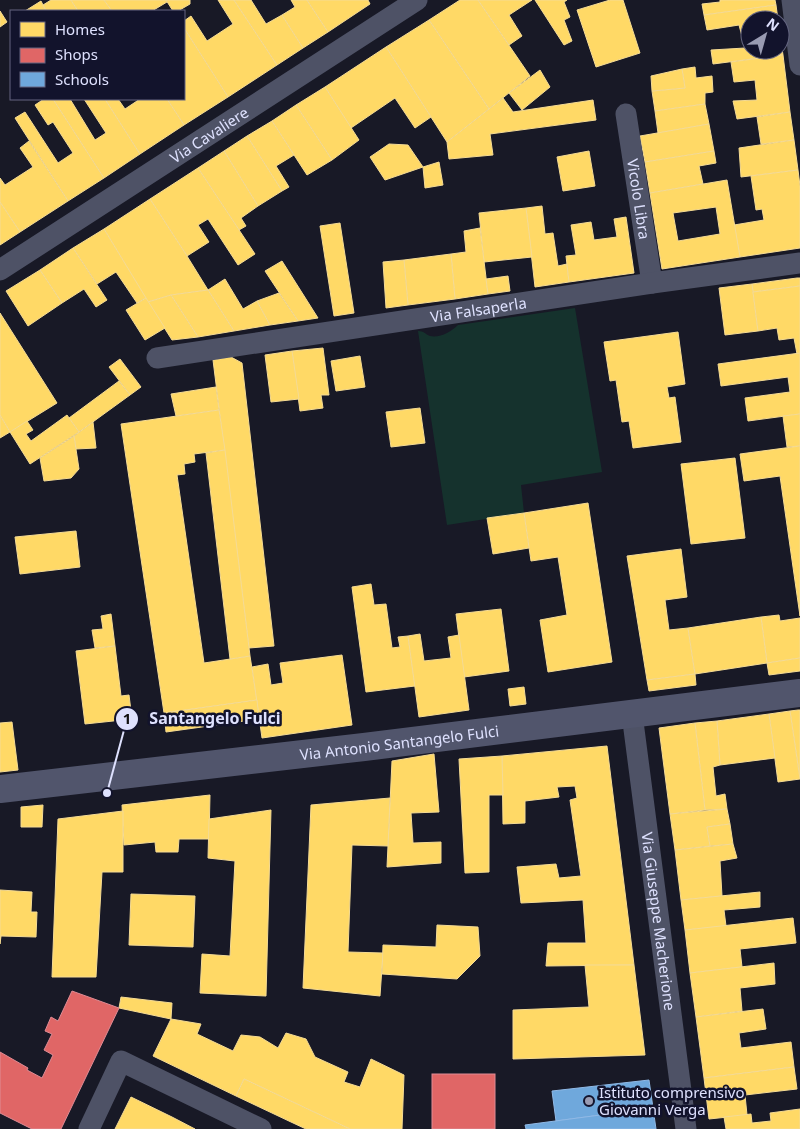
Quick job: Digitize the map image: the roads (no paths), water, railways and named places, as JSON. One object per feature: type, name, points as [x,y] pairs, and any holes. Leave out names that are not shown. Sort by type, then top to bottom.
[{"type":"street","name":"Via Cavaliere","points":[[0,270],[417,0]]},
{"type":"street","points":[[792,0],[800,65]]},
{"type":"street","name":"Vicolo Libra","points":[[626,114],[652,283]]},
{"type":"street","name":"Via Falsaperla","points":[[158,358],[652,283],[800,263]]},
{"type":"street","name":"Via Antonio Santangelo Fulci","points":[[0,789],[800,693]]},
{"type":"street","name":"Via Giuseppe Macherione","points":[[632,714],[686,1129]]},
{"type":"street","points":[[89,1129],[121,1061],[261,1129]]},
{"type":"place","name":"Santangelo Fulci","points":[[107,793]]},
{"type":"place","name":"Istituto comprensivo Giovanni Verga","points":[[589,1101]]}]
